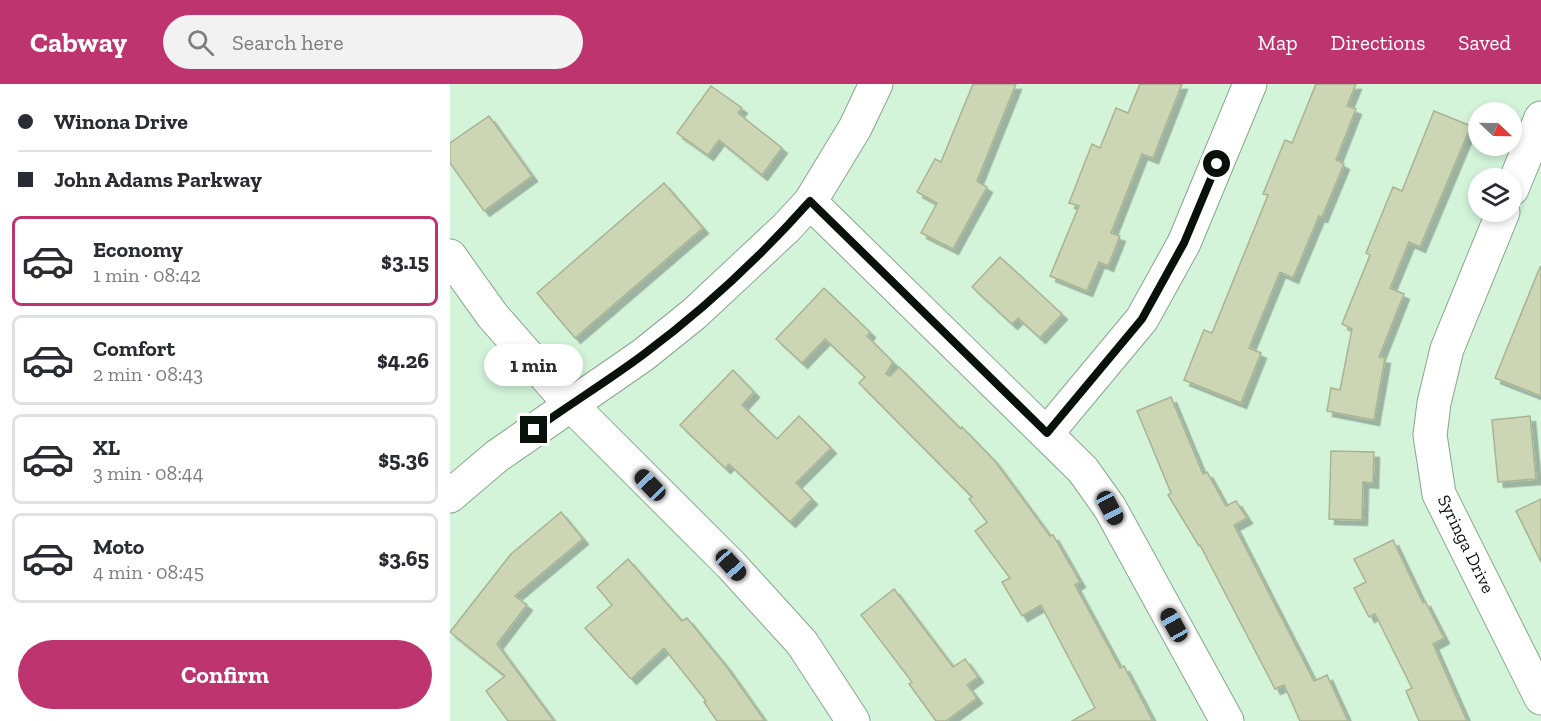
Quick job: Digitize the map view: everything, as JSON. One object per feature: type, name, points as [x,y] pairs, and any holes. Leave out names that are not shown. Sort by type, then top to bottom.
[{"type":"street","points":[[450,496],[497,456],[643,355],[694,314],[786,228],[810,201],[855,128],[876,84]]},
{"type":"street","points":[[1047,433],[1142,319],[1184,243],[1250,84]]},
{"type":"street","points":[[1521,168],[1541,118]]},
{"type":"street","points":[[810,201],[1083,470],[1110,508],[1227,721]]},
{"type":"street","name":"Syringa Drive","points":[[1499,222],[1447,349],[1434,404],[1430,435],[1439,494],[1539,688]]},
{"type":"street","points":[[450,256],[492,315],[570,404],[731,565],[794,634],[853,721]]},
{"type":"building","points":[[973,84],[1016,84],[977,181],[987,187],[953,249],[921,233],[937,203],[917,192],[935,159],[941,162]]},
{"type":"building","points":[[1140,84],[1182,84],[1153,158],[1142,154],[1111,233],[1120,236],[1108,266],[1099,262],[1087,291],[1050,276],[1079,206],[1069,203],[1092,144],[1100,148],[1116,108],[1128,113]]},
{"type":"building","points":[[1316,84],[1356,84],[1347,106],[1356,109],[1336,160],[1344,164],[1293,278],[1280,272],[1249,348],[1261,353],[1241,403],[1184,380],[1204,330],[1212,333],[1268,195],[1263,194],[1285,140],[1292,143]]},
{"type":"building","points":[[711,86],[742,108],[738,113],[782,148],[762,175],[719,140],[708,155],[677,133]]},
{"type":"building","points":[[1434,111],[1468,125],[1468,133],[1420,247],[1409,242],[1390,288],[1404,294],[1379,357],[1385,358],[1374,420],[1327,411],[1331,388],[1340,390],[1352,329],[1342,324],[1370,255],[1366,253],[1393,187],[1402,191]]},
{"type":"building","points":[[489,116],[532,176],[484,211],[450,163],[450,143]]},
{"type":"building","points":[[664,183],[703,228],[575,338],[537,293]]},
{"type":"building","points":[[1000,257],[1062,314],[1040,338],[1018,318],[1012,324],[972,287]]},
{"type":"building","points":[[1541,267],[1541,396],[1495,378]]},
{"type":"building","points":[[824,288],[870,332],[867,336],[893,362],[886,374],[890,376],[899,367],[961,429],[962,427],[994,460],[1050,536],[1053,535],[1080,582],[1075,585],[1120,668],[1124,666],[1153,721],[1072,721],[1095,708],[1041,605],[1022,616],[1002,582],[1010,578],[975,531],[987,522],[969,499],[972,497],[859,383],[865,377],[825,339],[802,363],[776,339]]},
{"type":"building","points":[[733,370],[754,392],[742,405],[777,439],[799,416],[831,448],[796,483],[812,499],[790,522],[729,464],[725,468],[680,425]]},
{"type":"building","points":[[1171,397],[1203,474],[1207,472],[1226,506],[1236,501],[1247,518],[1234,525],[1314,681],[1327,675],[1348,721],[1300,721],[1284,685],[1275,689],[1200,545],[1168,495],[1171,493],[1137,411]]},
{"type":"building","points":[[1530,416],[1536,479],[1498,482],[1492,420]]},
{"type":"building","points":[[1331,451],[1374,452],[1373,483],[1363,482],[1362,520],[1329,519]]},
{"type":"building","points":[[1541,499],[1541,562],[1516,511]]},
{"type":"building","points":[[561,512],[583,539],[515,596],[527,605],[497,644],[554,721],[508,721],[486,691],[505,676],[450,632],[511,554]]},
{"type":"building","points":[[1393,540],[1423,603],[1425,601],[1444,638],[1433,644],[1467,721],[1419,721],[1406,691],[1412,688],[1375,614],[1369,617],[1354,588],[1366,582],[1354,559]]},
{"type":"building","points":[[628,559],[682,621],[687,618],[726,666],[765,721],[717,721],[704,702],[706,701],[664,648],[631,679],[585,628],[612,605],[597,587]]},
{"type":"building","points":[[894,589],[953,667],[965,659],[978,677],[967,685],[977,698],[946,721],[936,721],[909,684],[912,682],[861,615]]},
{"type":"route","points":[[534,430],[643,355],[694,314],[786,228],[810,201],[1047,433],[1142,319],[1184,243],[1217,164]]}]
